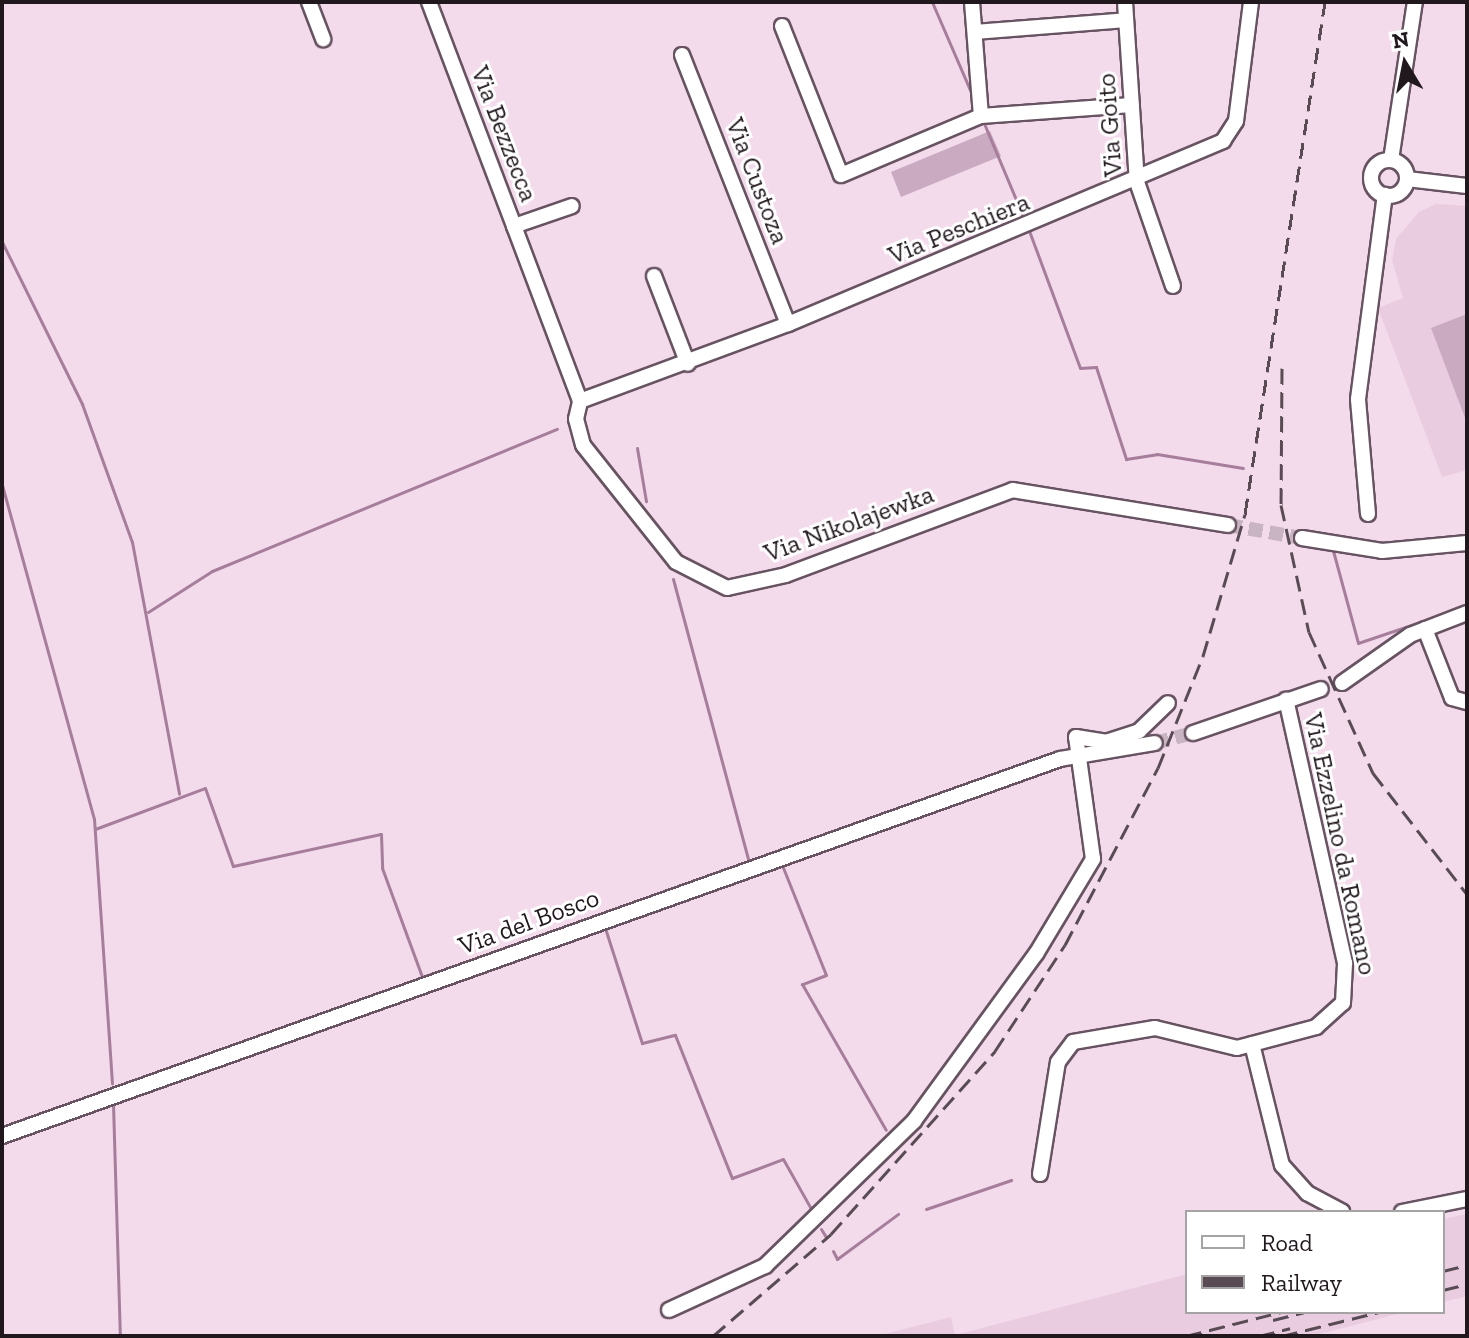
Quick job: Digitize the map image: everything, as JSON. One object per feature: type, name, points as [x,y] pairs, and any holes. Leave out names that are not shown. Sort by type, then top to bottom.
[{"type":"street","points":[[309,2],[323,39]]},
{"type":"street","name":"Via Bezzecca","points":[[429,2],[514,226],[572,206]]},
{"type":"street","points":[[972,2],[981,116]]},
{"type":"street","name":"Via Goito","points":[[1125,2],[1137,182],[1173,286]]},
{"type":"street","name":"Via Peschiera","points":[[580,405],[1137,182],[1229,137],[1251,2]]},
{"type":"street","points":[[1368,514],[1358,399],[1385,195],[1371,174],[1391,160],[1415,2]]},
{"type":"street","points":[[975,32],[1126,20]]},
{"type":"street","points":[[782,26],[841,175],[981,116],[1132,105]]},
{"type":"street","name":"Via Custoza","points":[[682,55],[788,324]]},
{"type":"street","points":[[1391,160],[1407,179],[1467,186]]},
{"type":"street","points":[[1385,195],[1400,192],[1407,179]]},
{"type":"street","name":"Via Nikolajewka","points":[[514,226],[580,405],[583,445],[676,562],[727,588],[786,575],[1013,490],[1228,525]]},
{"type":"street","points":[[654,276],[688,364]]},
{"type":"street","points":[[1302,538],[1382,551],[1467,543]]},
{"type":"street","points":[[1342,683],[1425,629],[1467,613]]},
{"type":"street","points":[[1425,629],[1452,698],[1467,702]]},
{"type":"street","points":[[1193,733],[1321,689]]},
{"type":"street","name":"Via Ezzelino da Romano","points":[[1040,1174],[1058,1062],[1073,1042],[1155,1028],[1221,1048],[1252,1044],[1324,1023],[1338,1011],[1347,985],[1286,700]]},
{"type":"street","name":"Via del Bosco","points":[[1073,757],[1079,734],[1114,740],[1139,731],[1168,703]]},
{"type":"street","name":"Via del Bosco","points":[[2,1136],[1073,757],[1155,743]]},
{"type":"street","points":[[669,1310],[786,1250],[877,1161],[968,1055],[1093,859],[1073,757]]},
{"type":"street","points":[[1252,1044],[1282,1165],[1307,1193],[1338,1210]]},
{"type":"street","points":[[1412,1210],[1467,1199]]},
{"type":"shaded area","points":[[990,131],[1001,156],[901,197],[891,172]]},
{"type":"shaded area","points":[[1436,204],[1467,206],[1467,470],[1442,477],[1378,308],[1403,298],[1392,260],[1396,239],[1419,212]]},
{"type":"shaded area","points":[[1467,314],[1467,423],[1431,328]]},
{"type":"shaded area","points":[[1467,1214],[1467,1296],[1445,1302],[1445,1219]]},
{"type":"shaded area","points":[[1185,1275],[1185,1314],[1397,1314],[1312,1336],[877,1336],[951,1317],[955,1335]]},
{"type":"waterway","points":[[932,2],[974,99]]},
{"type":"waterway","points":[[983,121],[1025,221]]},
{"type":"waterway","points":[[1028,228],[1080,368],[1096,367],[1126,459],[1157,454],[1243,468]]},
{"type":"waterway","points":[[2,242],[82,404],[132,542],[179,794]]},
{"type":"waterway","points":[[148,612],[212,571],[557,429]]},
{"type":"waterway","points":[[637,448],[646,501]]},
{"type":"waterway","points":[[2,485],[94,819],[112,1083]]},
{"type":"waterway","points":[[1332,547],[1358,643],[1426,620]]},
{"type":"waterway","points":[[673,579],[749,863]]},
{"type":"waterway","points":[[95,829],[205,788],[233,866],[381,834],[382,868],[422,977],[504,950]]},
{"type":"waterway","points":[[782,865],[826,975],[802,984],[886,1130]]},
{"type":"waterway","points":[[605,928],[642,1043],[675,1035],[732,1178],[783,1159],[814,1214]]},
{"type":"waterway","points":[[113,1104],[120,1336]]},
{"type":"waterway","points":[[926,1209],[1011,1180]]},
{"type":"waterway","points":[[833,1251],[837,1259],[898,1214]]},
{"type":"waterway","points":[[821,1229],[826,1237]]},
{"type":"tunnel","points":[[1228,525],[1302,538]]},
{"type":"tunnel","points":[[1155,743],[1193,733]]},
{"type":"railway","points":[[713,1336],[831,1234],[995,1051],[1065,945],[1158,768],[1203,656],[1245,514],[1325,2]]},
{"type":"railway","points":[[1282,368],[1281,505],[1309,632],[1373,773],[1467,894]]},
{"type":"railway","points":[[1445,1270],[1467,1265]]},
{"type":"railway","points":[[1445,1290],[1467,1284]]},
{"type":"railway","points":[[1186,1336],[1273,1314]]},
{"type":"railway","points":[[1273,1320],[1296,1314]]},
{"type":"railway","points":[[1282,1336],[1371,1314]]},
{"type":"railway","points":[[1259,1336],[1290,1328]]}]
